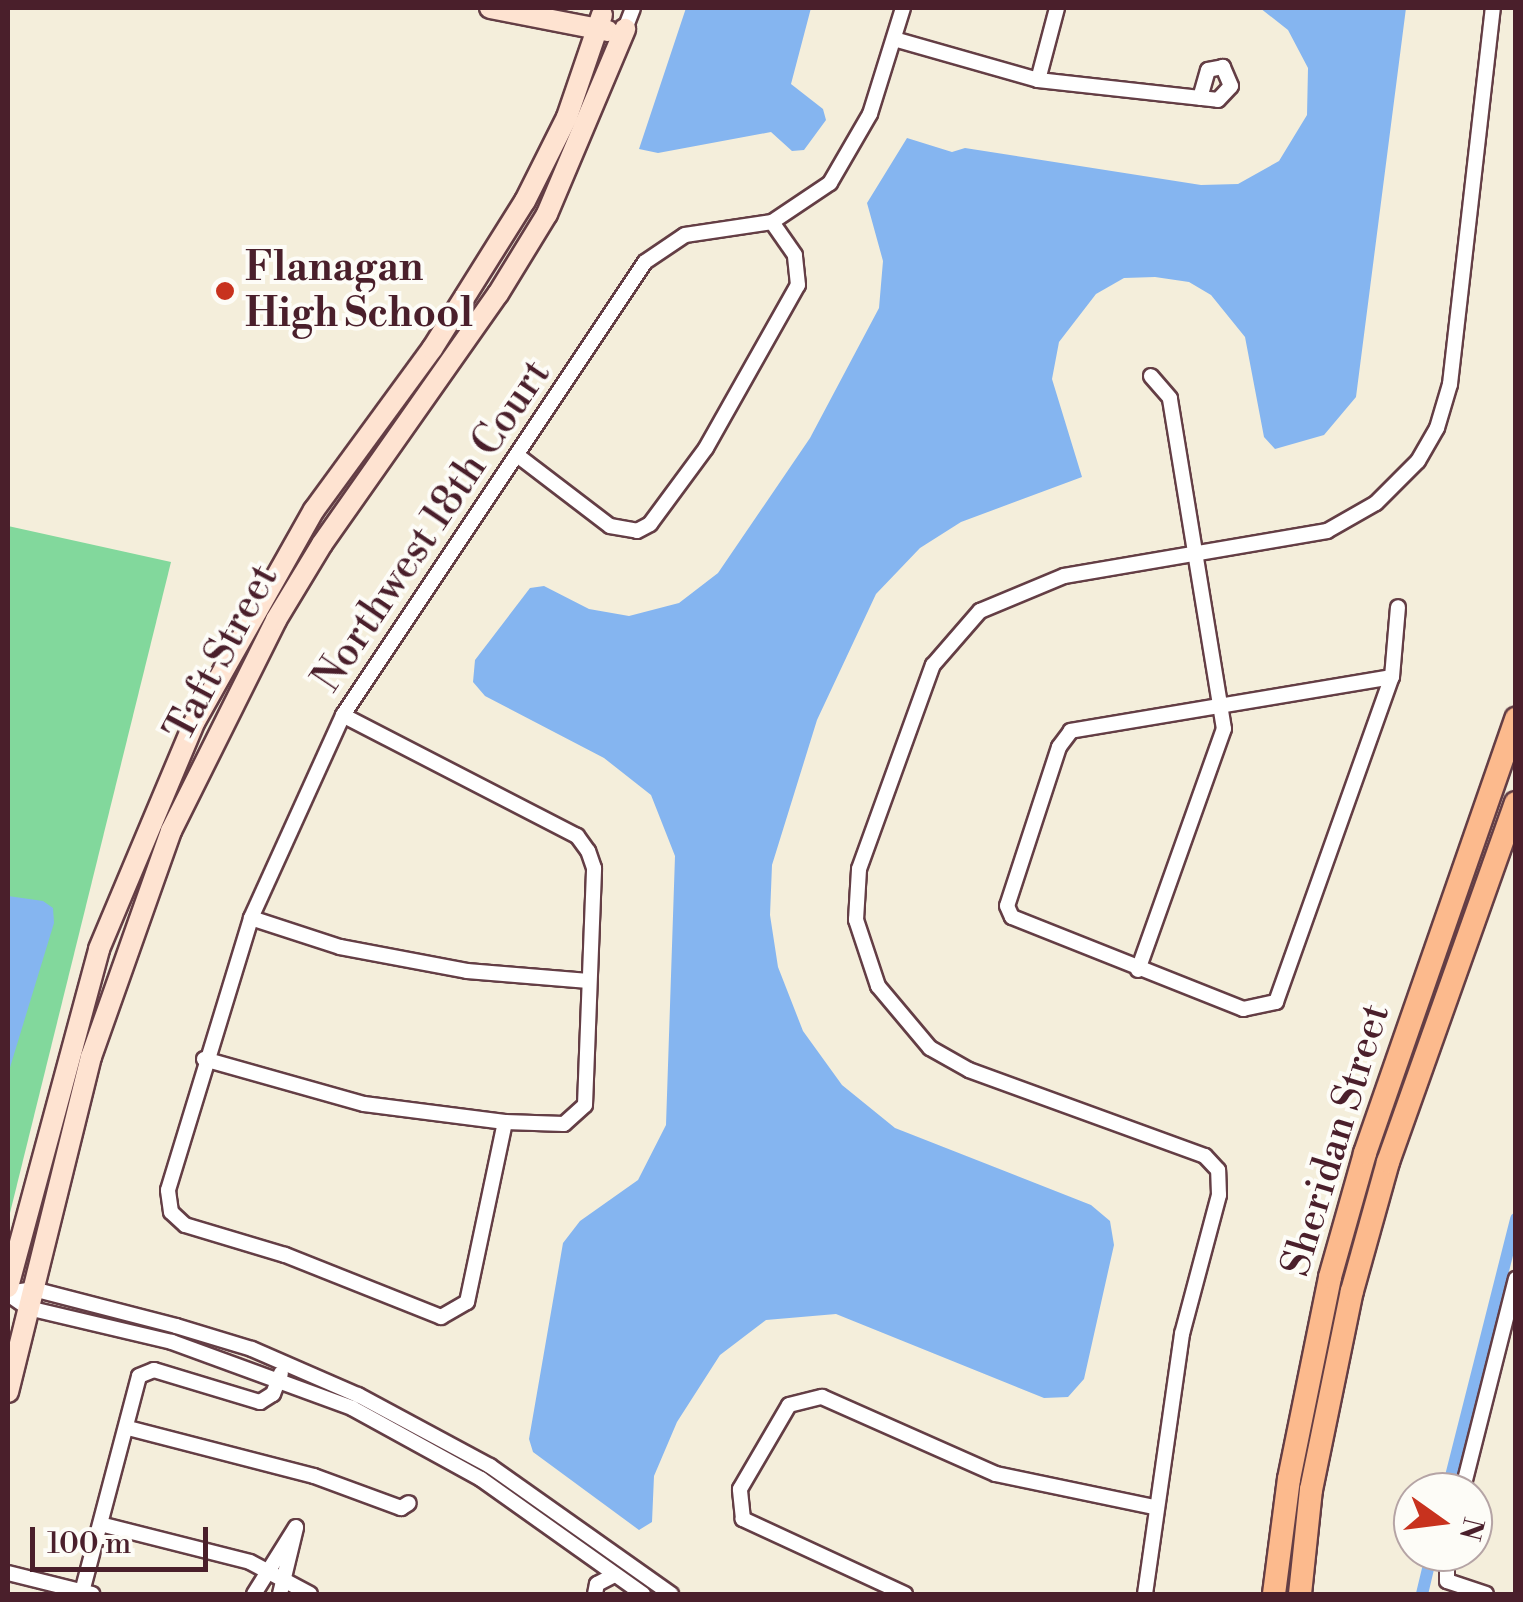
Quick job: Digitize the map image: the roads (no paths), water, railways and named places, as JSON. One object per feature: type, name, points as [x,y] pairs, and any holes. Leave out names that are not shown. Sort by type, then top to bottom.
[{"type":"main road","name":"Sheridan Street","points":[[1274,1594],[1288,1479],[1330,1277],[1365,1153],[1516,720]]},
{"type":"main road","name":"Sheridan Street","points":[[1300,1594],[1311,1490],[1352,1291],[1388,1162],[1516,803]]},
{"type":"street","points":[[490,8],[598,15],[626,29]]},
{"type":"street","name":"Taft Street","points":[[8,1392],[91,1057],[171,831],[276,620],[376,462],[451,363],[547,214],[633,8]]},
{"type":"street","name":"Northwest 18th Court","points":[[504,1122],[470,1289],[458,1311],[442,1317],[285,1255],[185,1225],[171,1212],[168,1190],[204,1059],[251,918],[343,715],[645,262],[684,234],[772,222],[830,183],[853,151],[903,8]]},
{"type":"street","points":[[1038,80],[1057,8]]},
{"type":"street","points":[[1146,1594],[1154,1507],[1182,1334],[1219,1195],[1218,1170],[1205,1156],[969,1070],[930,1048],[900,1020],[878,986],[856,920],[859,869],[932,665],[980,611],[1064,576],[1327,531],[1376,502],[1418,461],[1437,428],[1450,384],[1493,8]]},
{"type":"street","name":"Taft Street","points":[[8,1291],[99,949],[188,737],[314,510],[432,349],[525,201],[568,117],[598,15]]},
{"type":"street","points":[[894,39],[1038,80],[1200,98]]},
{"type":"street","points":[[517,455],[610,526],[637,531],[650,524],[706,448],[798,285],[795,255],[772,222]]},
{"type":"street","points":[[432,349],[451,363]]},
{"type":"street","points":[[1138,970],[1224,729],[1223,700],[1170,398],[1151,376]]},
{"type":"street","points":[[1392,677],[1223,700],[1071,731],[1060,747],[1007,906],[1012,917],[1243,1010],[1266,1008],[1283,991],[1392,677],[1398,607]]},
{"type":"street","points":[[204,1059],[364,1104],[548,1126],[578,1116],[587,1087],[594,868],[588,850],[577,836],[343,715]]},
{"type":"street","points":[[251,918],[340,946],[467,971],[589,981]]},
{"type":"street","points":[[1467,1472],[1516,1279]]},
{"type":"street","points":[[8,1291],[279,1378],[440,1454],[642,1594]]},
{"type":"street","points":[[31,1299],[176,1326],[284,1363],[439,1433],[671,1594]]},
{"type":"street","points":[[8,1573],[87,1594],[139,1376],[154,1370],[260,1402],[273,1394],[284,1363]]},
{"type":"street","points":[[905,1594],[768,1535],[743,1519],[738,1506],[740,1489],[789,1405],[806,1396],[822,1397],[996,1474],[1154,1507]]},
{"type":"street","points":[[132,1429],[314,1476],[401,1508],[409,1503]]},
{"type":"street","points":[[108,1526],[268,1569],[283,1588],[310,1594]]},
{"type":"street","points":[[254,1594],[296,1528],[283,1588]]},
{"type":"street","points":[[1447,1572],[1447,1581],[1486,1594]]},
{"type":"street","points":[[595,1594],[597,1584],[613,1576]]},
{"type":"street","points":[[609,1594],[613,1576]]},
{"type":"water","points":[[686,8],[811,8],[791,84],[823,109],[826,120],[804,150],[792,151],[771,132],[658,153],[639,149]]},
{"type":"water","points":[[1260,8],[1406,8],[1356,397],[1324,435],[1275,449],[1264,437],[1245,337],[1211,295],[1189,282],[1155,277],[1124,278],[1096,294],[1059,342],[1052,379],[1082,477],[961,522],[920,548],[876,594],[817,720],[772,865],[770,915],[778,967],[803,1031],[842,1085],[895,1128],[1091,1205],[1110,1221],[1114,1245],[1084,1379],[1068,1397],[1044,1398],[836,1314],[766,1320],[720,1355],[677,1422],[654,1476],[652,1522],[639,1530],[533,1452],[529,1439],[563,1243],[580,1221],[638,1180],[666,1125],[675,856],[651,795],[604,758],[485,696],[473,682],[475,660],[530,588],[544,586],[589,609],[629,616],[679,603],[718,573],[810,438],[879,308],[883,261],[867,203],[907,138],[952,152],[965,148],[1201,185],[1238,184],[1279,161],[1307,115],[1308,68],[1288,30]]},
{"type":"water","points":[[8,896],[43,901],[53,908],[54,923],[8,1074]]},
{"type":"waterway","points":[[1452,1472],[1516,1219]]},
{"type":"waterway","points":[[1422,1594],[1427,1572]]},
{"type":"place","name":"Flanagan High School","points":[[225,291]]}]
